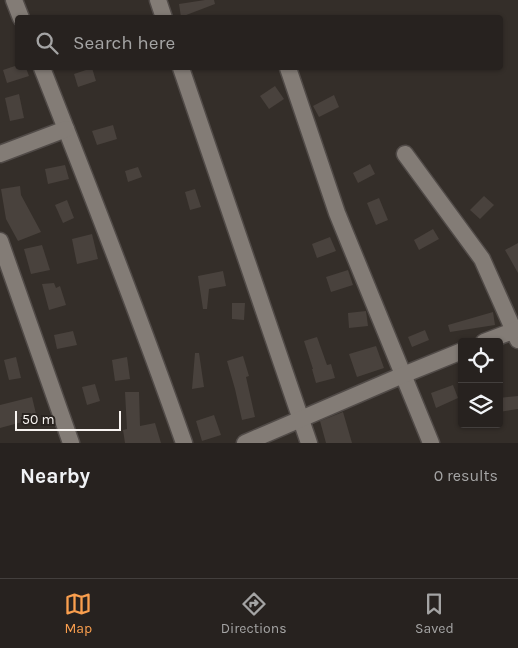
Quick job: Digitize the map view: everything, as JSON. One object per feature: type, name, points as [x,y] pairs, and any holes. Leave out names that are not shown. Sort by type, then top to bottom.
[{"type":"street","points":[[14,0],[20,15]]},
{"type":"street","points":[[158,0],[163,15]]},
{"type":"street","points":[[43,70],[165,387],[184,443]]},
{"type":"street","points":[[182,70],[309,443]]},
{"type":"street","points":[[289,70],[338,213],[431,443]]},
{"type":"street","points":[[0,154],[66,129]]},
{"type":"street","points":[[405,154],[482,259],[517,333],[499,338]]},
{"type":"street","points":[[0,241],[72,443]]},
{"type":"street","points":[[245,443],[458,353]]},
{"type":"building","points":[[214,0],[215,4],[186,15],[181,15],[179,4]]},
{"type":"building","points":[[15,66],[15,70],[27,70],[29,76],[7,83],[3,70]]},
{"type":"building","points":[[93,70],[96,81],[78,87],[74,74]]},
{"type":"building","points":[[275,86],[284,99],[269,109],[260,96]]},
{"type":"building","points":[[19,94],[24,118],[10,121],[5,98]]},
{"type":"building","points":[[334,95],[339,107],[319,117],[313,106]]},
{"type":"building","points":[[113,125],[117,139],[97,145],[92,131]]},
{"type":"building","points":[[370,164],[375,174],[358,183],[353,173]]},
{"type":"building","points":[[65,165],[69,179],[48,184],[45,169]]},
{"type":"building","points":[[138,167],[142,177],[128,182],[125,171]]},
{"type":"building","points":[[20,186],[21,195],[41,232],[18,241],[6,219],[1,189]]},
{"type":"building","points":[[195,189],[201,207],[190,210],[185,192]]},
{"type":"building","points":[[484,196],[494,205],[480,219],[470,210]]},
{"type":"building","points":[[379,198],[388,220],[376,225],[367,203]]},
{"type":"building","points":[[67,200],[74,218],[63,223],[55,205]]},
{"type":"building","points":[[433,229],[439,239],[419,250],[414,240]]},
{"type":"building","points":[[92,234],[98,259],[77,264],[72,239]]},
{"type":"building","points":[[330,237],[336,251],[317,258],[312,244]]},
{"type":"building","points":[[518,243],[518,273],[505,250]]},
{"type":"building","points":[[42,245],[50,270],[31,274],[24,249]]},
{"type":"building","points":[[348,270],[353,285],[331,292],[326,277]]},
{"type":"building","points":[[223,271],[226,286],[209,289],[207,309],[203,309],[198,276]]},
{"type":"building","points":[[54,283],[56,288],[60,286],[66,305],[49,310],[42,284]]},
{"type":"building","points":[[232,303],[245,303],[244,320],[232,319]]},
{"type":"building","points":[[366,311],[368,326],[349,328],[348,313]]},
{"type":"building","points":[[493,312],[495,325],[450,332],[448,325]]},
{"type":"building","points":[[425,330],[429,340],[412,347],[408,337]]},
{"type":"building","points":[[73,331],[77,345],[57,349],[54,335]]},
{"type":"building","points":[[317,337],[327,365],[331,364],[335,378],[316,383],[304,341]]},
{"type":"building","points":[[376,346],[384,368],[357,377],[349,354]]},
{"type":"building","points":[[195,353],[199,353],[204,387],[192,389]]},
{"type":"building","points":[[243,356],[249,376],[246,377],[255,417],[242,420],[227,361]]},
{"type":"building","points":[[16,357],[21,378],[9,380],[4,360]]},
{"type":"building","points":[[127,357],[130,379],[115,381],[112,360]]},
{"type":"building","points":[[95,384],[100,401],[87,405],[82,387]]},
{"type":"building","points":[[453,385],[458,398],[436,408],[431,393]]},
{"type":"building","points":[[125,392],[139,392],[140,426],[155,423],[161,443],[125,443],[123,430],[127,429]]},
{"type":"building","points":[[518,396],[518,409],[503,411],[503,398]]},
{"type":"building","points":[[32,397],[37,418],[0,428],[0,405]]},
{"type":"building","points":[[343,412],[352,443],[326,443],[320,421]]},
{"type":"building","points":[[214,415],[221,435],[202,441],[196,421]]}]
